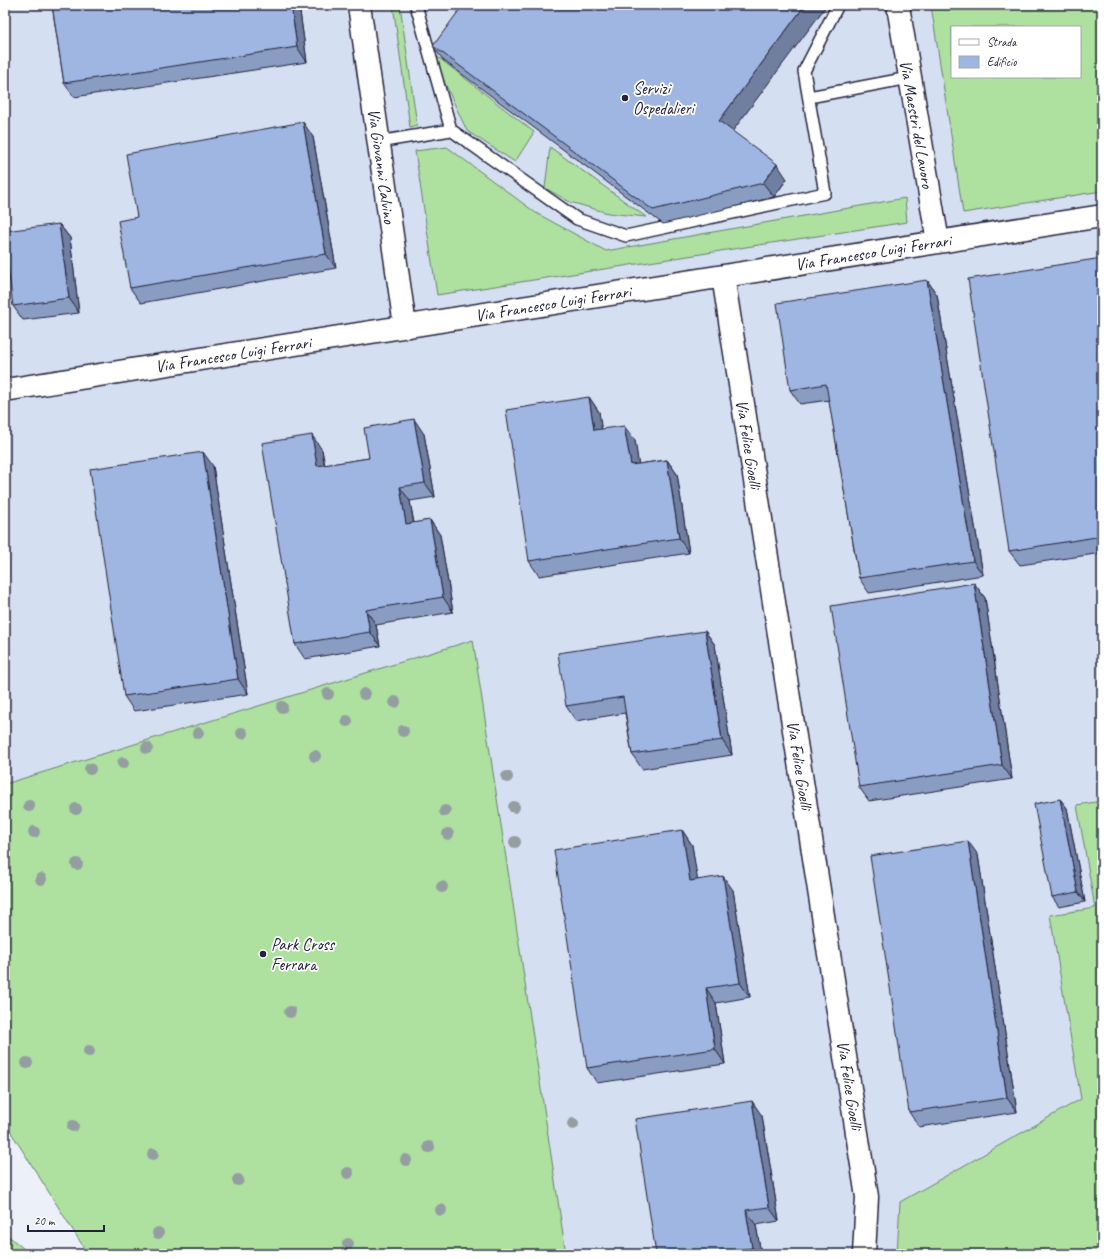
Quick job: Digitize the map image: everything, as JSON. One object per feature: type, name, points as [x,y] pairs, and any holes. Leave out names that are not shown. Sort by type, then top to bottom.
[{"type":"street","name":"Via Giovanni Calvino","points":[[359,5],[405,326]]},
{"type":"street","name":"Via Maestri del Lavoro","points":[[899,5],[909,78],[938,242]]},
{"type":"street","name":"Via Francesco Luigi Ferrari","points":[[5,390],[1102,216]]},
{"type":"street","name":"Via Felice Gioelli","points":[[723,276],[867,1197],[864,1254]]},
{"type":"lane","points":[[416,5],[451,130],[578,219],[626,236],[825,193],[804,70],[838,5]]},
{"type":"lane","points":[[809,96],[909,78]]},
{"type":"lane","points":[[378,142],[451,130]]},
{"type":"shaded area","points":[[5,5],[1102,5],[1102,801],[1077,805],[1095,908],[1050,916],[1081,1099],[900,1202],[897,1254],[566,1254],[473,640],[5,784]]},
{"type":"green space","points":[[393,5],[400,5],[417,125],[410,127]]},
{"type":"green space","points":[[932,5],[1102,5],[1102,191],[963,213]]},
{"type":"green space","points":[[430,51],[534,132],[515,162],[467,131]]},
{"type":"green space","points":[[447,147],[536,213],[606,251],[905,198],[907,222],[437,295],[415,151]]},
{"type":"green space","points":[[550,147],[646,217],[608,213],[570,202],[545,188]]},
{"type":"green space","name":"Park Cross Ferrara","points":[[473,640],[566,1254],[88,1254],[5,1123],[5,784]]},
{"type":"green space","points":[[1102,801],[1102,1254],[897,1254],[900,1202],[1081,1099],[1050,915],[1095,908],[1077,805]]},
{"type":"green space","points":[[5,1233],[30,1254],[5,1254]]},
{"type":"building","points":[[52,5],[291,5],[297,47],[64,83]]},
{"type":"building","name":"Servizi Ospedalieri","points":[[463,5],[805,5],[719,121],[777,164],[763,183],[653,210],[433,46]]},
{"type":"building","points":[[303,122],[326,254],[130,288],[118,221],[137,217],[126,154]]},
{"type":"building","points":[[59,224],[69,298],[13,306],[5,244],[5,231]]},
{"type":"building","points":[[1102,258],[1102,536],[1009,551],[968,279]]},
{"type":"building","points":[[927,280],[973,561],[859,578],[826,384],[790,390],[777,303]]},
{"type":"building","points":[[589,397],[594,430],[624,426],[631,465],[667,460],[679,538],[529,561],[506,410]]},
{"type":"building","points":[[414,419],[425,483],[400,487],[406,524],[430,520],[443,597],[366,610],[370,632],[295,644],[262,443],[312,435],[317,466],[369,458],[364,428]]},
{"type":"building","points":[[203,452],[238,679],[124,696],[90,469]]},
{"type":"building","points":[[974,583],[1002,765],[859,787],[831,606]]},
{"type":"building","points":[[705,631],[722,740],[632,754],[623,697],[566,706],[558,653]]},
{"type":"building","points":[[1060,799],[1078,892],[1052,897],[1034,804]]},
{"type":"building","points":[[682,830],[690,881],[723,876],[740,983],[706,988],[715,1049],[587,1068],[554,850]]},
{"type":"building","points":[[968,841],[1007,1098],[909,1112],[870,856]]},
{"type":"building","points":[[752,1101],[769,1207],[746,1210],[752,1248],[712,1254],[656,1254],[635,1119]]},
{"type":"place","name":"Servizi Ospedalieri","points":[[625,98]]},
{"type":"place","name":"Park Cross Ferrara","points":[[263,954]]}]
